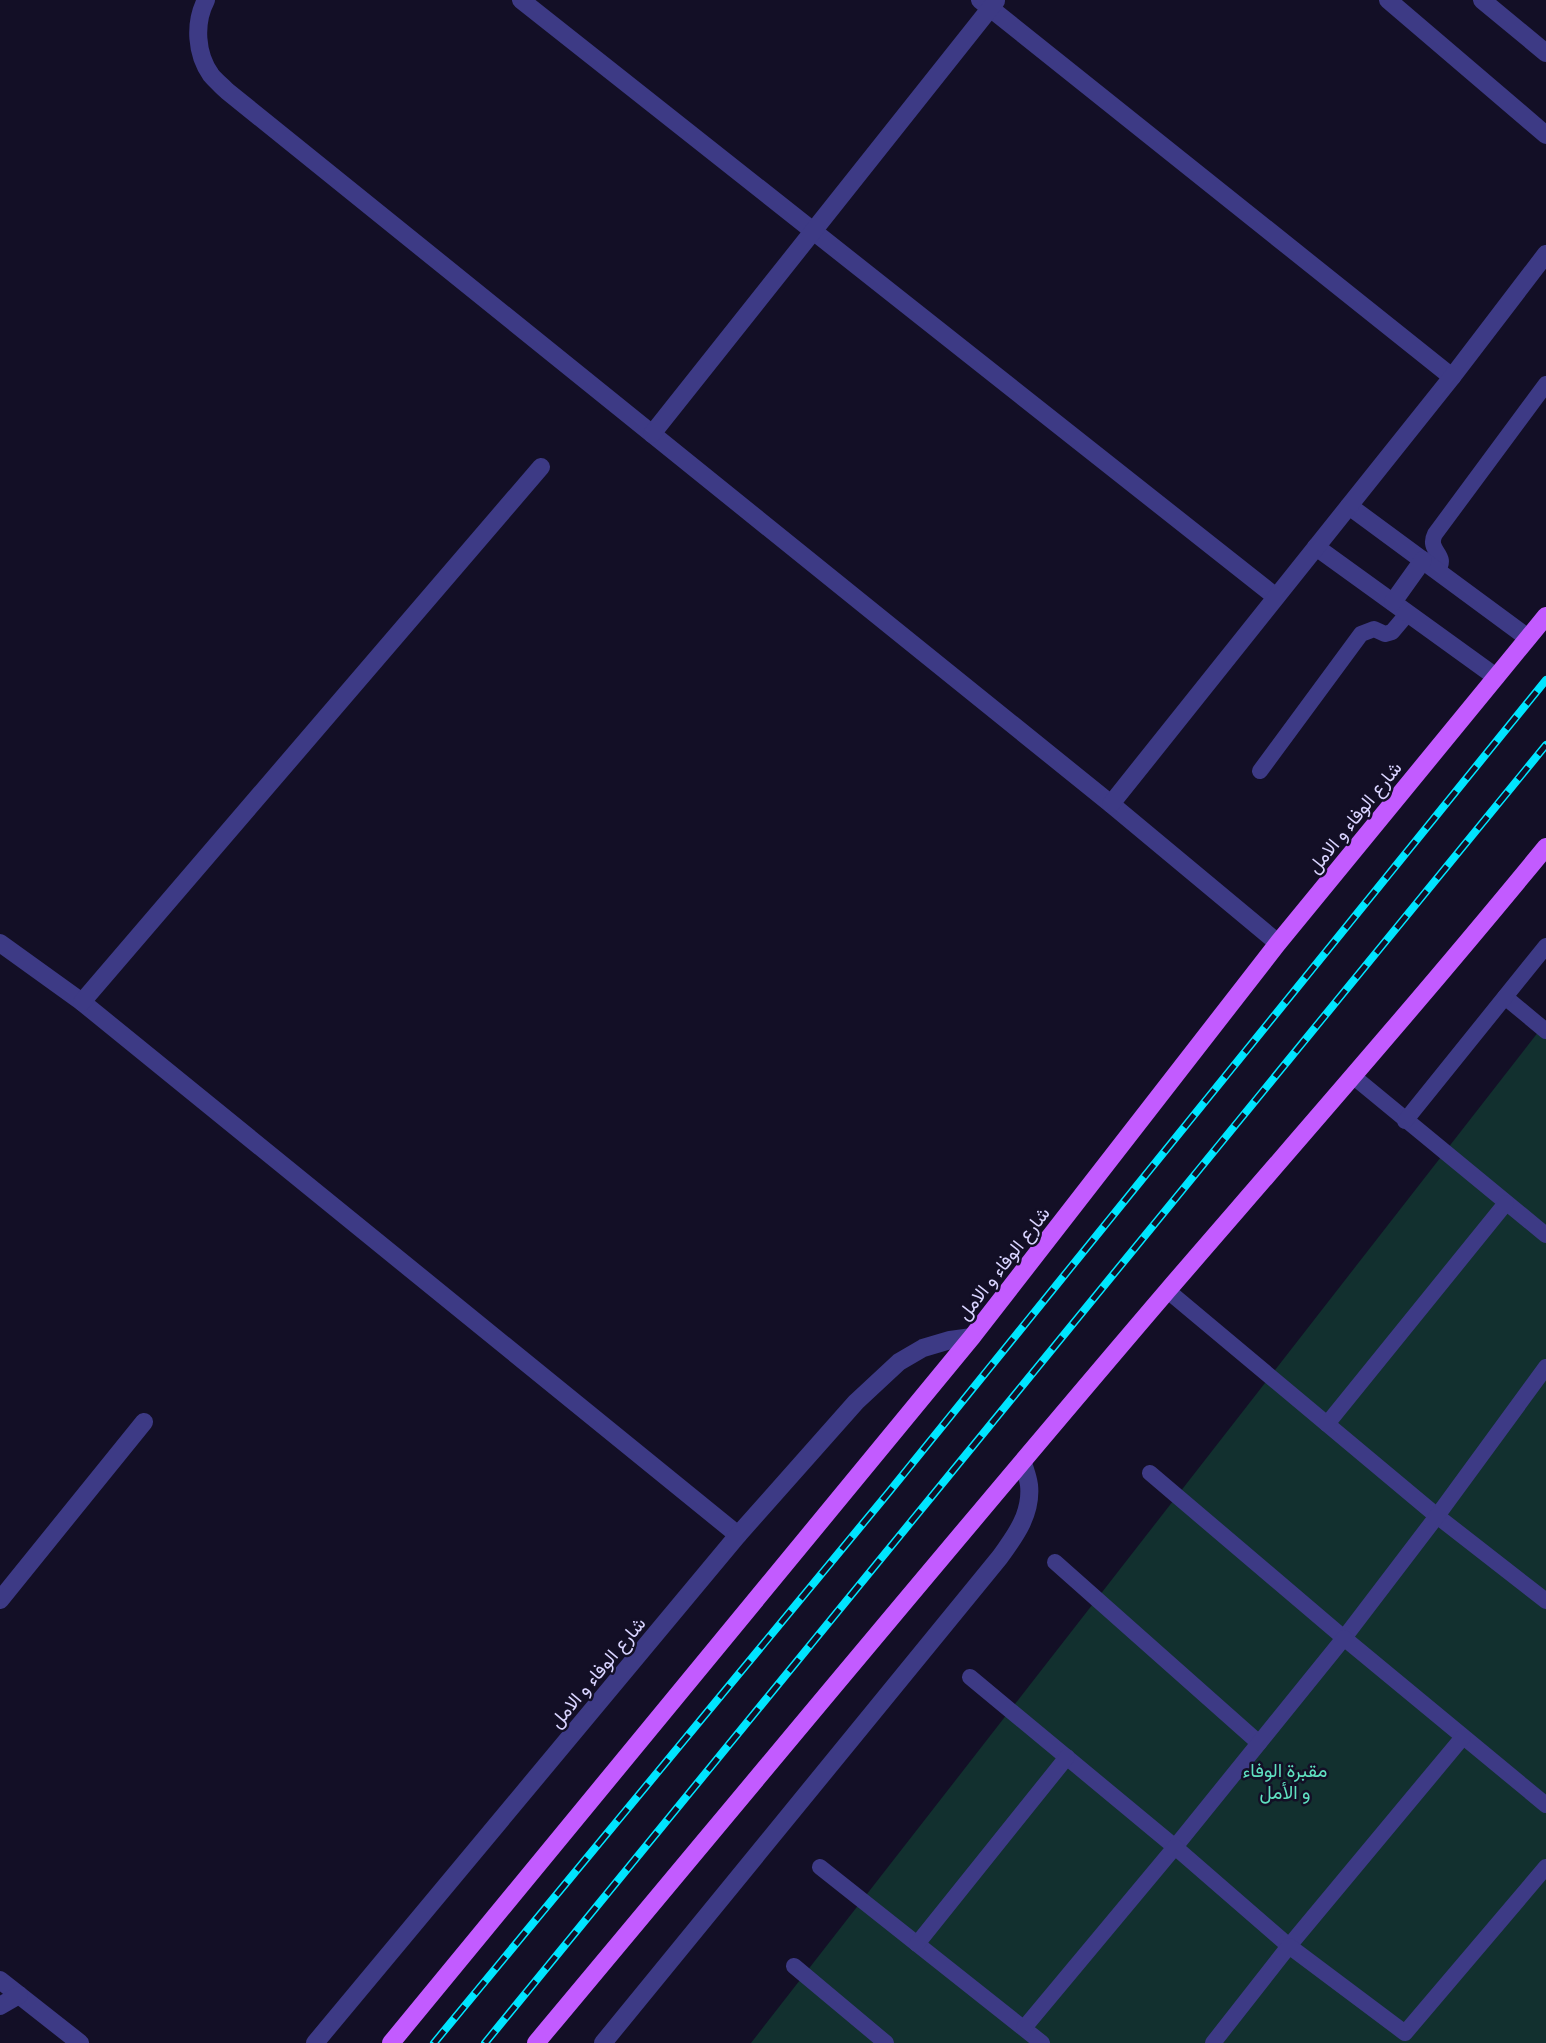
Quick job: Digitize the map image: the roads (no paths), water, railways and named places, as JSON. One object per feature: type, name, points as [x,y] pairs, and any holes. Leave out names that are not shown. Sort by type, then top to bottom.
[{"type":"main road","name":"شارع الوفاء و الامل","points":[[972,1337],[1278,943],[1546,616]]},
{"type":"main road","points":[[536,2043],[1168,1291],[1545,852]]},
{"type":"main road","points":[[391,2043],[972,1337]]},
{"type":"street","points":[[206,0],[201,9],[198,31],[200,54],[211,74],[227,91],[1111,804],[1278,943]]},
{"type":"street","points":[[521,0],[1276,597]]},
{"type":"street","points":[[1388,0],[1546,135]]},
{"type":"street","points":[[1482,0],[1546,52]]},
{"type":"street","points":[[652,434],[989,3],[1452,377]]},
{"type":"street","points":[[1111,804],[1452,377],[1546,254]]},
{"type":"street","points":[[82,1002],[541,467]]},
{"type":"street","points":[[1349,506],[1528,638]]},
{"type":"street","points":[[1316,547],[1496,677]]},
{"type":"street","points":[[1393,602],[1430,565]]},
{"type":"street","points":[[0,943],[82,1002],[738,1535]]},
{"type":"street","name":"شارع الوفاء و الامل","points":[[315,2043],[738,1535],[856,1402],[899,1362],[923,1348],[972,1337]]},
{"type":"street","points":[[0,1600],[144,1422]]},
{"type":"street","points":[[603,2043],[1008,1546],[1028,1511],[1029,1484],[1023,1463]]},
{"type":"street","points":[[0,1980],[80,2043]]},
{"type":"street","points":[[0,2006],[19,1994]]},
{"type":"lane","points":[[1430,565],[1442,561],[1433,546],[1435,534],[1546,384]]},
{"type":"lane","points":[[1260,771],[1362,634],[1374,629],[1385,634],[1392,632],[1408,613]]},
{"type":"lane","points":[[1405,1121],[1546,946]]},
{"type":"lane","points":[[1505,997],[1546,1031]]},
{"type":"lane","points":[[1354,1077],[1546,1235]]},
{"type":"lane","points":[[1327,1424],[1506,1203]]},
{"type":"lane","points":[[1168,1291],[1437,1516],[1544,1596]]},
{"type":"lane","points":[[1024,2028],[1344,1638],[1546,1367]]},
{"type":"lane","points":[[1150,1473],[1546,1805]]},
{"type":"lane","points":[[1055,1562],[1259,1743]]},
{"type":"lane","points":[[970,1677],[1175,1847],[1289,1946],[1411,2038],[1546,1867]]},
{"type":"lane","points":[[1213,2043],[1289,1946],[1462,1737]]},
{"type":"lane","points":[[917,1944],[1066,1757]]},
{"type":"lane","points":[[820,1867],[1042,2043]]},
{"type":"lane","points":[[794,1966],[886,2043]]},
{"type":"railway","points":[[434,2043],[889,1492],[1546,680]]},
{"type":"railway","points":[[485,2043],[1546,745]]},
{"type":"park label","name":"مقبرة الوفاء و الأمل","points":[[1285,1781]]}]
